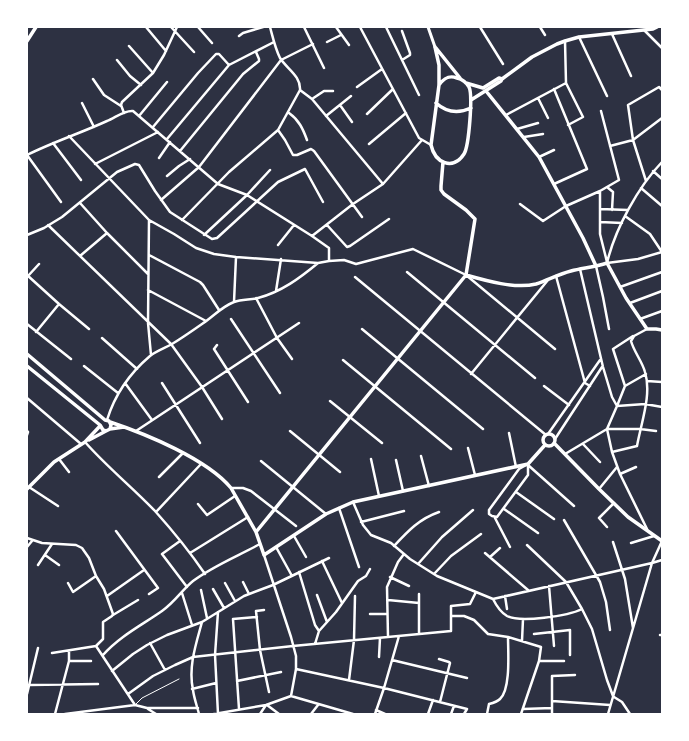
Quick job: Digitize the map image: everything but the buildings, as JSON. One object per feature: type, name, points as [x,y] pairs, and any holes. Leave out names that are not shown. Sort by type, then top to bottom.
[{"type":"main road","points":[[27,42],[36,27]]},
{"type":"main road","points":[[471,100],[501,81],[532,57],[556,44],[579,38],[653,29],[657,27]]},
{"type":"main road","points":[[435,47],[439,65],[439,85],[431,145],[434,155],[437,159],[443,162],[460,159],[465,153],[471,100],[470,91],[466,82]]},
{"type":"main road","points":[[435,47],[461,79],[466,82],[484,88],[499,78],[502,79]]},
{"type":"main road","points":[[439,85],[442,81],[449,77],[461,79]]},
{"type":"main road","points":[[486,91],[539,157],[566,206],[596,266]]},
{"type":"main road","points":[[436,103],[451,111],[460,112],[470,108]]},
{"type":"main road","points":[[256,532],[466,275],[475,220],[471,214],[444,194],[441,190],[443,162]]},
{"type":"main road","points":[[466,275],[493,282],[521,285],[534,284],[580,269],[607,263],[629,304],[647,329],[656,328],[662,330]]},
{"type":"main road","points":[[27,354],[108,421],[136,431],[183,453],[216,474],[231,488],[256,532],[264,555],[326,514],[353,502],[528,464],[545,445]]},
{"type":"main road","points":[[27,366],[106,431]]},
{"type":"main road","points":[[108,421],[111,425],[110,429]]},
{"type":"main road","points":[[85,442],[100,426]]},
{"type":"main road","points":[[28,488],[59,458],[110,429],[125,427]]},
{"type":"main road","points":[[545,445],[543,440],[547,434],[551,435],[564,454],[598,489],[628,516],[662,541]]},
{"type":"main road","points":[[545,445],[550,446],[554,441]]},
{"type":"street","points":[[146,27],[166,51]]},
{"type":"street","points":[[171,27],[194,52]]},
{"type":"street","points":[[124,113],[122,102],[153,73],[166,51],[177,27]]},
{"type":"street","points":[[198,27],[212,43]]},
{"type":"street","points":[[239,36],[243,33],[263,27]]},
{"type":"street","points":[[182,220],[229,172],[278,130],[289,113],[300,90],[300,84],[297,77],[281,60],[270,27]]},
{"type":"street","points":[[304,27],[324,68]]},
{"type":"street","points":[[336,27],[349,45]]},
{"type":"street","points":[[361,27],[419,138],[431,145]]},
{"type":"street","points":[[386,27],[419,95]]},
{"type":"street","points":[[428,27],[435,47]]},
{"type":"street","points":[[480,27],[502,64]]},
{"type":"street","points":[[540,27],[545,35]]},
{"type":"street","points":[[644,30],[662,48]]},
{"type":"street","points":[[402,31],[410,55],[402,60]]},
{"type":"street","points":[[612,34],[631,76]]},
{"type":"street","points":[[327,42],[341,35]]},
{"type":"street","points":[[579,38],[606,96]]},
{"type":"street","points":[[565,41],[566,82],[583,117],[568,125]]},
{"type":"street","points":[[167,139],[229,65],[274,42]]},
{"type":"street","points":[[161,200],[198,167],[281,60],[313,44]]},
{"type":"street","points":[[129,46],[153,73]]},
{"type":"street","points":[[180,151],[243,74],[259,61],[260,59],[256,52]]},
{"type":"street","points":[[152,127],[216,54],[218,54],[229,65]]},
{"type":"street","points":[[117,60],[130,76],[141,85]]},
{"type":"street","points":[[357,88],[382,69]]},
{"type":"street","points":[[93,79],[104,94],[122,107]]},
{"type":"street","points":[[139,116],[167,82]]},
{"type":"street","points":[[506,115],[566,82]]},
{"type":"street","points":[[646,181],[633,140],[628,105],[659,87],[662,90]]},
{"type":"street","points":[[367,114],[393,89]]},
{"type":"street","points":[[554,89],[587,169],[554,184]]},
{"type":"street","points":[[300,90],[312,99],[383,184]]},
{"type":"street","points":[[312,99],[324,91],[333,91]]},
{"type":"street","points":[[326,116],[351,96]]},
{"type":"street","points":[[538,98],[548,118]]},
{"type":"street","points":[[82,103],[94,127]]},
{"type":"street","points":[[340,105],[352,122]]},
{"type":"street","points":[[61,202],[27,155],[69,136],[94,127],[128,110],[133,111],[218,184],[247,195],[329,248],[329,261]]},
{"type":"street","points":[[520,204],[543,221],[566,206],[600,191],[619,180],[600,111]]},
{"type":"street","points":[[289,113],[295,117],[302,127],[307,140]]},
{"type":"street","points":[[369,144],[406,113]]},
{"type":"street","points":[[610,146],[633,140],[662,118]]},
{"type":"street","points":[[517,129],[538,123]]},
{"type":"street","points":[[278,130],[293,155],[311,149],[314,151],[362,217]]},
{"type":"street","points":[[95,164],[158,132]]},
{"type":"street","points":[[523,137],[543,134]]},
{"type":"street","points":[[69,136],[149,220],[196,248],[214,254],[236,257],[280,259],[318,263],[344,260],[356,264],[413,249],[466,275],[555,349]]},
{"type":"street","points":[[312,236],[353,204],[383,184],[422,140]]},
{"type":"street","points":[[159,158],[170,142]]},
{"type":"street","points":[[53,143],[81,180]]},
{"type":"street","points":[[539,157],[554,150]]},
{"type":"street","points":[[167,176],[190,159]]},
{"type":"street","points":[[607,263],[611,246],[628,210],[653,171],[662,162]]},
{"type":"street","points":[[27,235],[62,217],[117,172],[137,164],[170,212],[214,240],[278,182],[305,169],[323,202]]},
{"type":"street","points":[[204,235],[247,195],[270,170]]},
{"type":"street","points":[[653,171],[662,179]]},
{"type":"street","points":[[607,187],[613,192],[612,210]]},
{"type":"street","points":[[641,188],[662,206]]},
{"type":"street","points":[[600,191],[600,234],[607,263]]},
{"type":"street","points":[[80,202],[107,234],[148,274]]},
{"type":"street","points":[[600,209],[628,210]]},
{"type":"street","points":[[607,263],[638,260],[662,252],[650,234],[626,216]]},
{"type":"street","points":[[327,225],[347,247],[388,219]]},
{"type":"street","points":[[149,220],[148,323],[151,354]]},
{"type":"street","points":[[600,222],[622,223]]},
{"type":"street","points":[[48,225],[171,344],[202,387],[222,419]]},
{"type":"street","points":[[278,245],[294,225]]},
{"type":"street","points":[[80,256],[107,234]]},
{"type":"street","points":[[148,255],[200,282],[219,310]]},
{"type":"street","points":[[234,302],[236,257]]},
{"type":"street","points":[[276,291],[280,259]]},
{"type":"street","points":[[108,421],[111,408],[118,392],[151,354],[171,344],[206,321],[219,310],[234,302],[256,298],[276,291],[295,281],[318,263]]},
{"type":"street","points":[[39,264],[28,275],[89,329]]},
{"type":"street","points":[[596,266],[609,329]]},
{"type":"street","points":[[580,269],[601,360],[612,396],[617,406]]},
{"type":"street","points":[[407,272],[535,378]]},
{"type":"street","points":[[620,287],[662,272]]},
{"type":"street","points":[[556,276],[585,383],[590,386]]},
{"type":"street","points":[[355,277],[471,374],[547,434],[601,360]]},
{"type":"street","points":[[471,374],[549,280]]},
{"type":"street","points":[[148,290],[206,321]]},
{"type":"street","points":[[629,304],[662,291]]},
{"type":"street","points":[[256,298],[277,338],[292,359]]},
{"type":"street","points":[[36,332],[59,304]]},
{"type":"street","points":[[640,319],[662,311]]},
{"type":"street","points":[[231,319],[280,393]]},
{"type":"street","points":[[136,431],[299,323]]},
{"type":"street","points":[[27,324],[70,359]]},
{"type":"street","points":[[362,329],[482,429]]},
{"type":"street","points":[[647,329],[614,348],[625,386],[607,429],[612,452],[620,474],[647,530]]},
{"type":"street","points":[[612,452],[637,446],[645,404],[647,381],[646,374],[631,341],[634,336]]},
{"type":"street","points":[[102,338],[137,369]]},
{"type":"street","points":[[217,345],[214,349],[248,402]]},
{"type":"street","points":[[343,360],[451,449]]},
{"type":"street","points":[[84,366],[118,392]]},
{"type":"street","points":[[554,441],[603,367]]},
{"type":"street","points":[[625,386],[646,374]]},
{"type":"street","points":[[647,381],[662,382]]},
{"type":"street","points":[[125,383],[152,420]]},
{"type":"street","points":[[162,383],[200,443]]},
{"type":"street","points":[[544,386],[569,405]]},
{"type":"street","points":[[27,398],[85,442],[156,512],[180,540],[205,574]]},
{"type":"street","points":[[330,401],[382,443]]},
{"type":"street","points":[[617,406],[645,404],[662,407]]},
{"type":"street","points":[[564,454],[607,429],[640,429],[656,431]]},
{"type":"street","points":[[27,431],[27,435]]},
{"type":"street","points":[[290,431],[340,472]]},
{"type":"street","points":[[509,433],[516,467]]},
{"type":"street","points":[[583,444],[600,462]]},
{"type":"street","points":[[468,448],[475,476]]},
{"type":"street","points":[[159,477],[183,453]]},
{"type":"street","points":[[421,456],[429,486]]},
{"type":"street","points":[[59,458],[69,472]]},
{"type":"street","points":[[371,459],[379,496]]},
{"type":"street","points":[[396,460],[403,491]]},
{"type":"street","points":[[261,461],[326,514]]},
{"type":"street","points":[[156,512],[201,464]]},
{"type":"street","points":[[495,518],[504,509],[528,476],[528,464]]},
{"type":"street","points":[[528,464],[574,506]]},
{"type":"street","points":[[510,547],[495,518],[490,514],[489,510],[519,469],[528,464]]},
{"type":"street","points":[[598,489],[617,466]]},
{"type":"street","points":[[620,474],[636,467]]},
{"type":"street","points":[[28,488],[58,506]]},
{"type":"street","points":[[231,488],[243,488],[251,491],[296,526]]},
{"type":"street","points":[[516,492],[554,519]]},
{"type":"street","points":[[198,504],[207,515],[235,496]]},
{"type":"street","points":[[353,502],[362,522],[371,535],[391,543],[404,554],[434,574],[493,599],[501,611],[507,616],[523,619],[569,614],[582,609]]},
{"type":"street","points":[[608,527],[599,518],[614,503]]},
{"type":"street","points":[[339,508],[359,567]]},
{"type":"street","points":[[504,509],[538,533]]},
{"type":"street","points":[[418,564],[442,537],[473,510]]},
{"type":"street","points":[[362,522],[404,511]]},
{"type":"street","points":[[394,546],[415,524],[428,516],[439,512]]},
{"type":"street","points":[[190,553],[248,517]]},
{"type":"street","points":[[564,520],[597,576],[606,602],[610,630]]},
{"type":"street","points":[[116,531],[158,588],[150,594]]},
{"type":"street","points":[[434,574],[451,556],[481,534]]},
{"type":"street","points":[[631,543],[655,535]]},
{"type":"street","points":[[294,536],[306,557]]},
{"type":"street","points":[[27,538],[32,541],[42,543],[76,545],[82,548],[89,558],[96,576],[107,596],[112,609],[112,616]]},
{"type":"street","points":[[180,540],[162,554],[187,587]]},
{"type":"street","points":[[27,547],[32,541]]},
{"type":"street","points":[[608,714],[652,563],[662,541]]},
{"type":"street","points":[[613,542],[622,570],[634,628]]},
{"type":"street","points":[[38,565],[53,544]]},
{"type":"street","points":[[103,655],[122,637],[162,611],[177,599],[187,587],[205,574],[260,544]]},
{"type":"street","points":[[527,545],[566,582],[592,629],[607,680],[614,697],[622,702],[630,714]]},
{"type":"street","points":[[276,548],[292,576]]},
{"type":"street","points":[[490,557],[500,548]]},
{"type":"street","points":[[485,553],[528,591]]},
{"type":"street","points":[[388,637],[387,586],[390,577],[404,554]]},
{"type":"street","points":[[45,555],[59,565]]},
{"type":"street","points":[[264,555],[296,656],[296,669],[291,696]]},
{"type":"street","points":[[112,671],[133,654],[150,643],[202,622],[235,601],[273,585],[329,558]]},
{"type":"street","points":[[493,599],[662,560]]},
{"type":"street","points":[[322,561],[342,603]]},
{"type":"street","points":[[315,644],[319,631],[358,581],[366,576],[370,569]]},
{"type":"street","points":[[107,596],[144,570]]},
{"type":"street","points":[[299,572],[315,626],[319,631]]},
{"type":"street","points":[[68,583],[73,592],[96,576]]},
{"type":"street","points":[[390,577],[410,586]]},
{"type":"street","points":[[243,582],[250,594]]},
{"type":"street","points":[[225,583],[235,601]]},
{"type":"street","points":[[549,586],[554,646]]},
{"type":"street","points":[[213,589],[224,608]]},
{"type":"street","points":[[200,590],[207,618]]},
{"type":"street","points":[[128,694],[165,670],[193,657],[451,631],[451,606],[470,604],[476,592]]},
{"type":"street","points":[[182,593],[192,625]]},
{"type":"street","points":[[419,594],[419,634]]},
{"type":"street","points":[[317,595],[327,622]]},
{"type":"street","points":[[349,680],[354,640],[355,596]]},
{"type":"street","points":[[505,596],[506,609]]},
{"type":"street","points":[[52,653],[96,646],[103,639],[102,622],[138,600]]},
{"type":"street","points":[[388,600],[419,603]]},
{"type":"street","points":[[264,610],[256,611],[260,650],[269,692]]},
{"type":"street","points":[[218,611],[215,655],[218,714]]},
{"type":"street","points":[[370,614],[387,614]]},
{"type":"street","points":[[451,616],[464,616],[474,620],[488,634],[508,637],[541,647],[539,661],[521,714]]},
{"type":"street","points":[[239,709],[233,619],[257,617]]},
{"type":"street","points":[[522,641],[523,619]]},
{"type":"street","points":[[199,714],[192,689],[191,674],[193,657],[202,622]]},
{"type":"street","points":[[534,634],[570,630],[570,655]]},
{"type":"street","points":[[375,714],[399,636]]},
{"type":"street","points":[[487,714],[488,704],[501,699],[506,690],[508,637]]},
{"type":"street","points":[[379,657],[380,638]]},
{"type":"street","points":[[150,643],[165,670]]},
{"type":"street","points":[[96,646],[135,705]]},
{"type":"street","points":[[27,694],[38,648]]},
{"type":"street","points":[[55,714],[64,686],[69,661],[69,651]]},
{"type":"street","points":[[438,659],[450,663],[440,702]]},
{"type":"street","points":[[392,660],[467,678]]},
{"type":"street","points":[[69,661],[92,661]]},
{"type":"street","points":[[539,661],[564,661]]},
{"type":"street","points":[[296,669],[384,688],[467,709],[464,714]]},
{"type":"street","points":[[237,681],[280,672]]},
{"type":"street","points":[[552,714],[552,676],[576,675]]},
{"type":"street","points":[[192,689],[216,683]]},
{"type":"street","points":[[29,685],[64,686],[98,684]]},
{"type":"street","points":[[214,714],[266,705],[291,696],[318,705],[354,714]]},
{"type":"street","points":[[428,714],[433,700]]},
{"type":"street","points":[[552,701],[610,705]]},
{"type":"street","points":[[65,714],[135,705],[147,708],[198,708]]},
{"type":"street","points":[[260,714],[266,705]]},
{"type":"street","points":[[266,705],[279,714]]},
{"type":"street","points":[[311,714],[318,705]]},
{"type":"street","points":[[450,714],[454,706]]},
{"type":"street","points":[[147,708],[156,714]]},
{"type":"street","points":[[523,709],[552,708]]},
{"type":"street","points":[[376,710],[385,714]]},
{"type":"street","points":[[88,711],[92,714]]},
{"type":"lane","points":[[135,705],[142,698],[179,679]]}]
